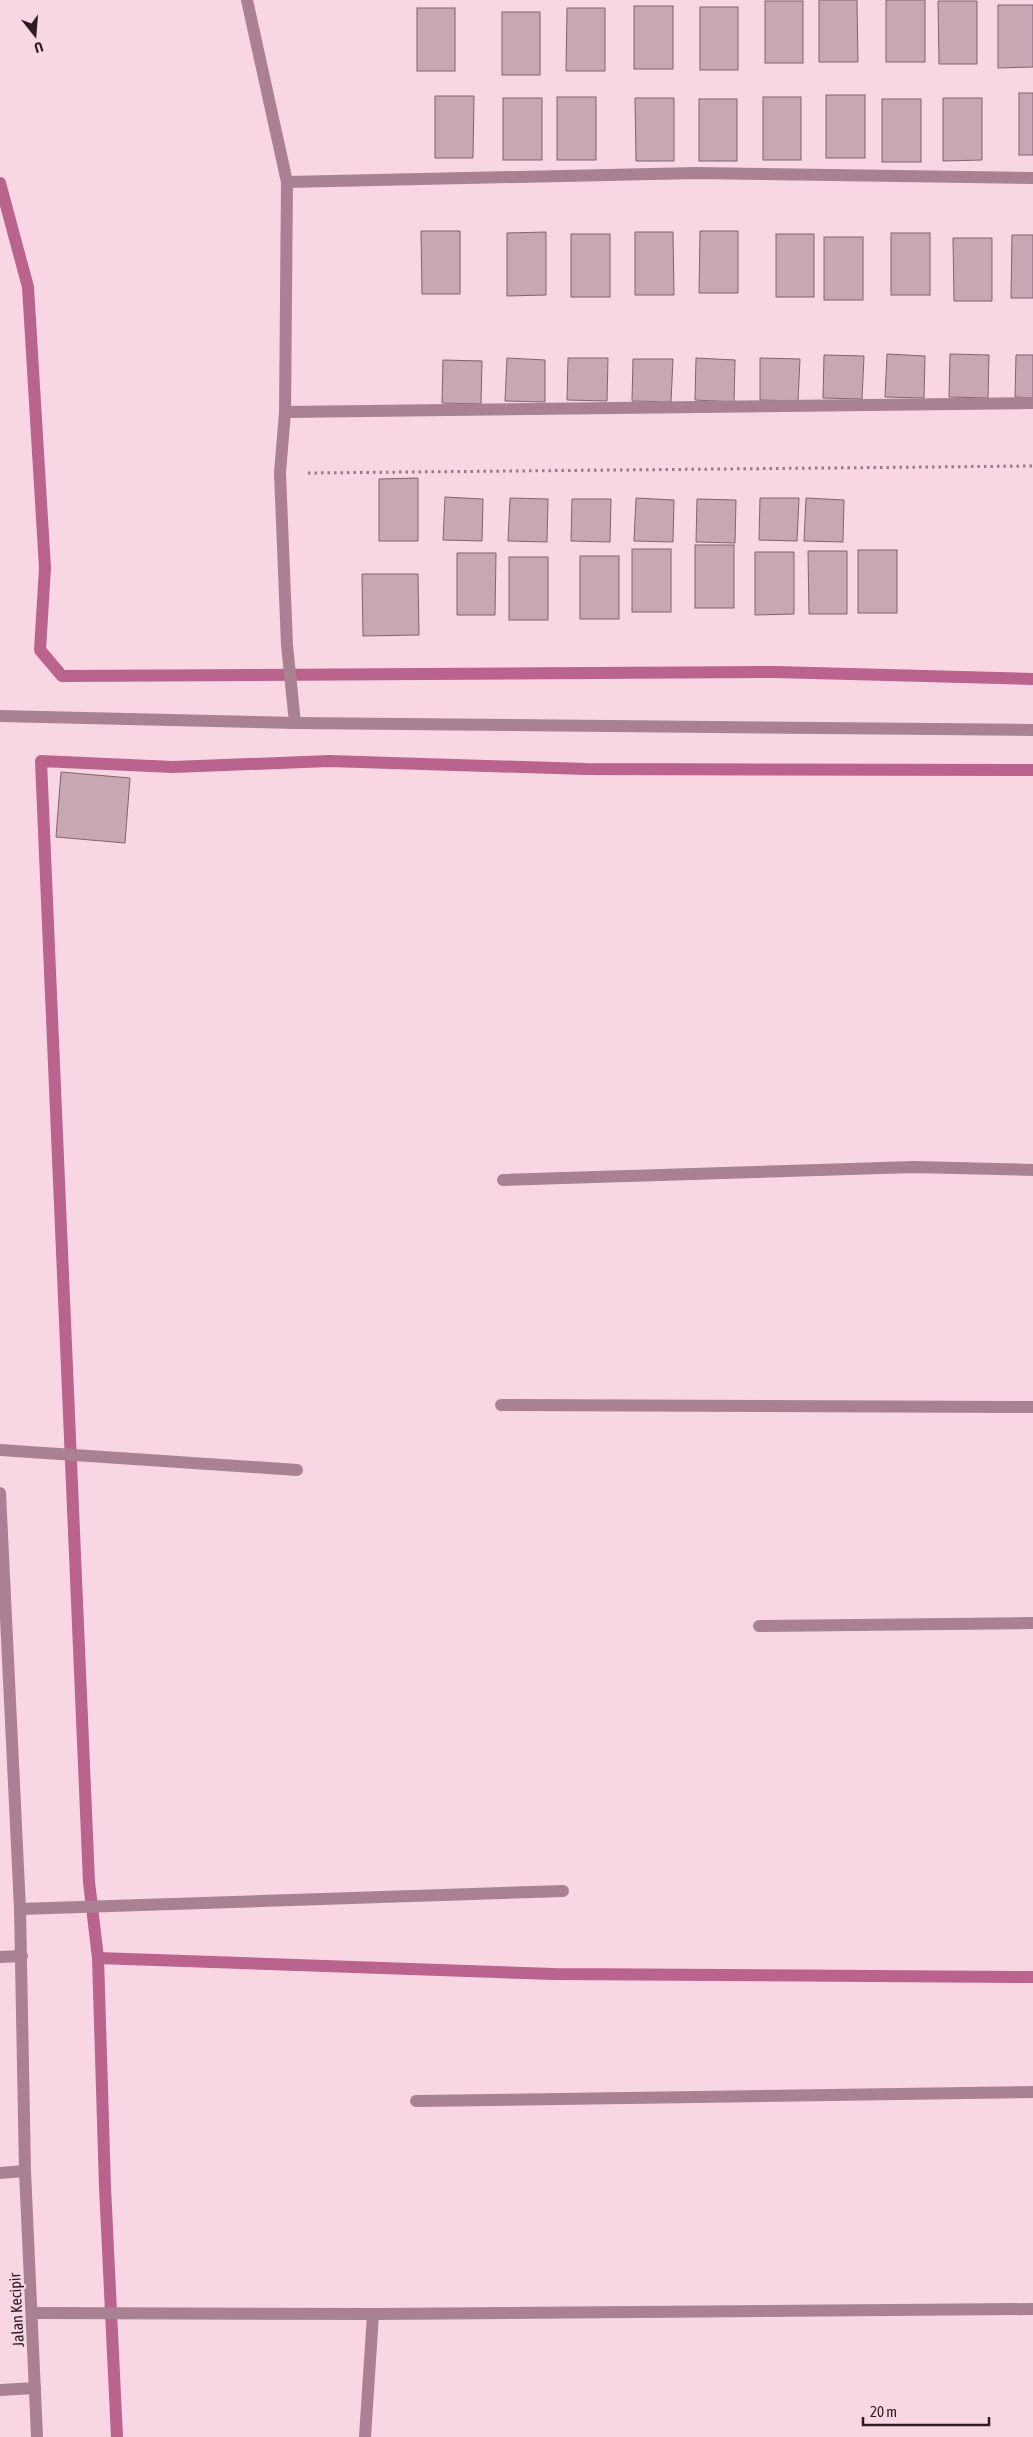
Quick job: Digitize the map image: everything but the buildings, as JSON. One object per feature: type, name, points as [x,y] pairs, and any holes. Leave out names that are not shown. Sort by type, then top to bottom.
[{"type":"street","points":[[247,0],[287,182],[285,412],[280,473],[287,645],[293,695],[294,723]]},
{"type":"street","points":[[287,182],[696,173],[1033,178]]},
{"type":"street","points":[[285,412],[1033,403]]},
{"type":"street","points":[[0,716],[294,723],[1033,730]]},
{"type":"street","points":[[503,1180],[914,1167],[1033,1170]]},
{"type":"street","points":[[501,1405],[1033,1407]]},
{"type":"street","points":[[0,1450],[297,1470]]},
{"type":"street","name":"Jalan Kecipir","points":[[0,1493],[22,1956],[25,2171],[33,2313],[37,2437]]},
{"type":"street","points":[[759,1626],[1033,1623]]},
{"type":"street","points":[[20,1909],[563,1891]]},
{"type":"street","points":[[0,1957],[22,1956]]},
{"type":"street","points":[[416,2101],[1033,2092]]},
{"type":"street","points":[[0,2172],[25,2171]]},
{"type":"street","points":[[33,2313],[373,2314],[1033,2309]]},
{"type":"street","points":[[365,2437],[373,2314]]},
{"type":"street","points":[[0,2390],[35,2388]]},
{"type":"path","points":[[280,473],[1033,466]]},
{"type":"waterway","points":[[0,183],[28,287],[45,568],[40,650],[62,676],[775,672],[1033,679]]},
{"type":"waterway","points":[[98,1958],[89,1882],[41,761],[173,767],[329,761],[586,769],[1033,770]]},
{"type":"waterway","points":[[117,2437],[105,2187],[98,1958],[554,1974],[1033,1977]]}]
